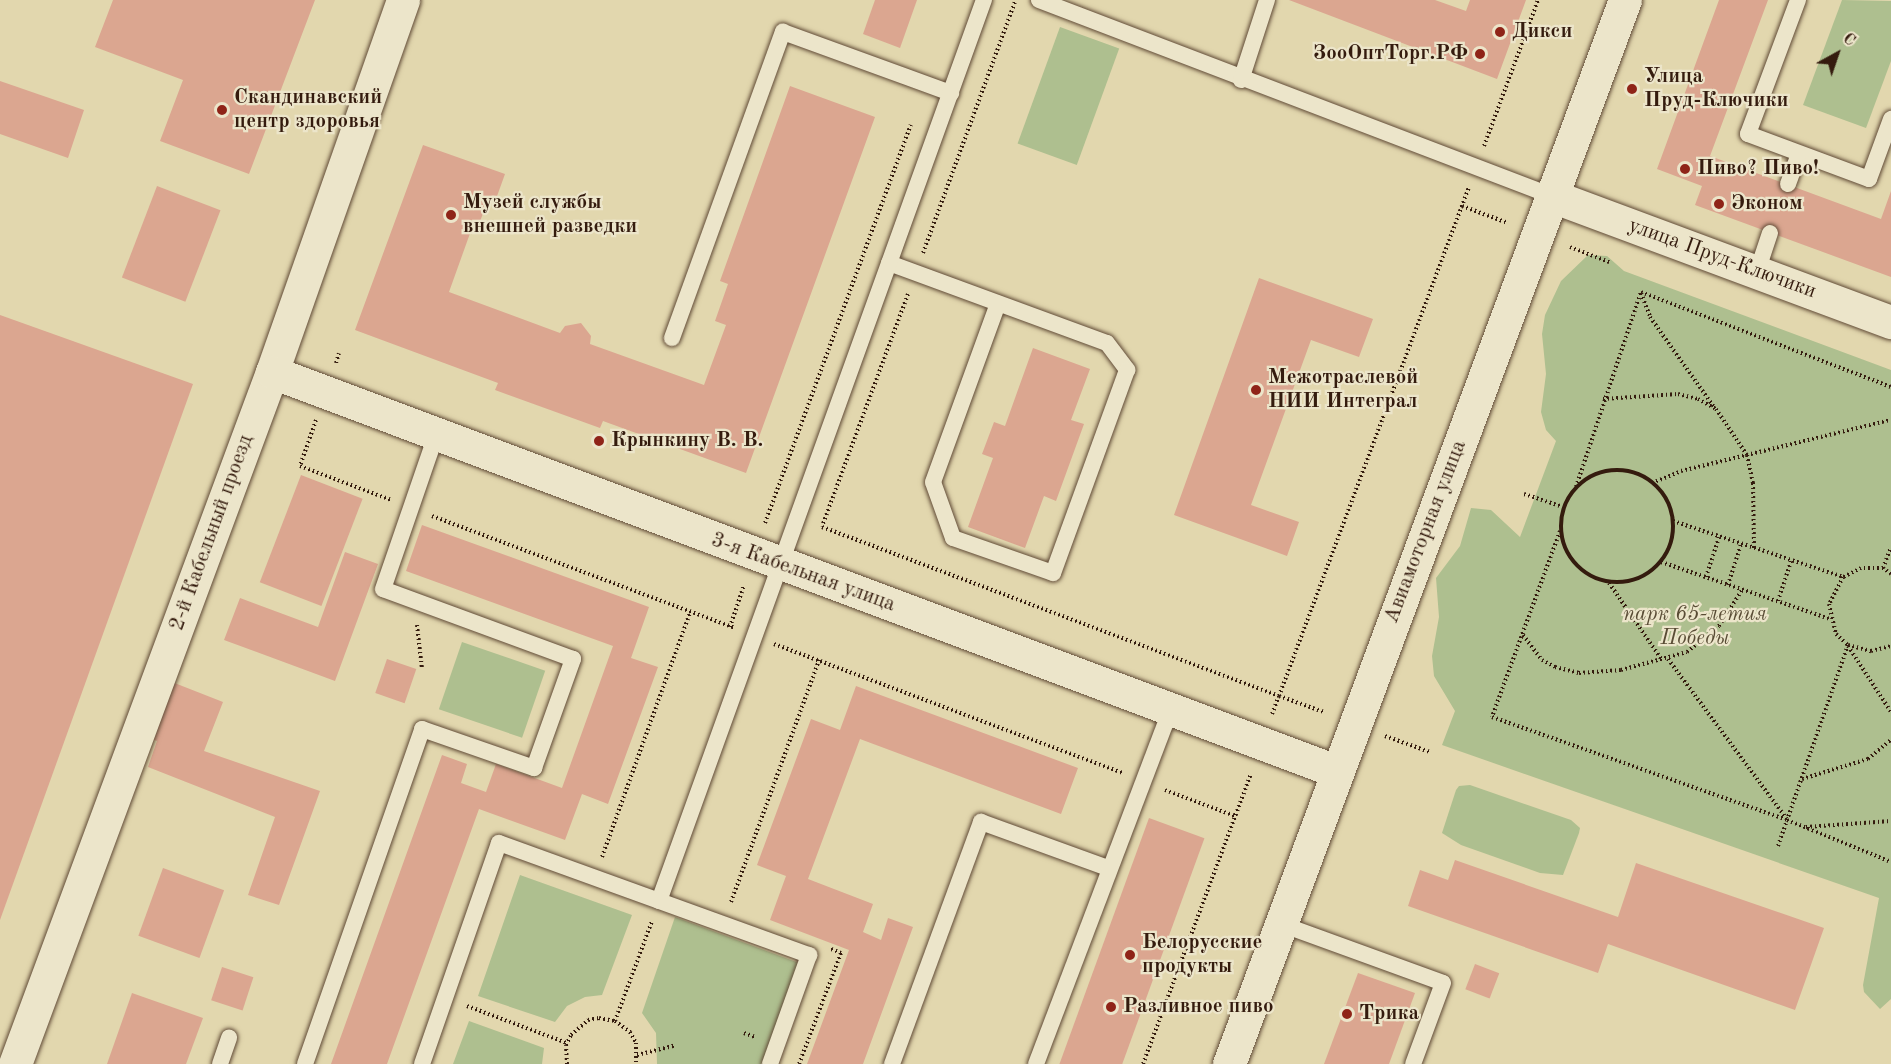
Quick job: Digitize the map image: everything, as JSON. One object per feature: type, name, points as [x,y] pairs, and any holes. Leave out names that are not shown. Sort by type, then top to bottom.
[{"type":"street","name":"2-й Кабельный проезд","points":[[15,1064],[272,372],[403,0]]},
{"type":"street","name":"Авиамоторная улица","points":[[1229,1064],[1336,771],[1625,0]]},
{"type":"street","name":"улица Пруд-Ключики","points":[[1552,196],[1891,322]]},
{"type":"street","name":"3-я Кабельная улица","points":[[272,372],[780,565],[1336,771]]},
{"type":"lane","points":[[659,901],[984,0]]},
{"type":"lane","points":[[1039,0],[1241,80],[1552,196]]},
{"type":"lane","points":[[1241,80],[1267,0]]},
{"type":"lane","points":[[1798,0],[1748,134],[1869,179],[1891,119]]},
{"type":"lane","points":[[672,338],[783,32],[951,93]]},
{"type":"lane","points":[[1788,184],[1799,154]]},
{"type":"lane","points":[[1756,272],[1770,233]]},
{"type":"lane","points":[[889,263],[998,303],[1107,343],[1127,370],[1053,573],[953,538],[933,482],[998,303]]},
{"type":"lane","points":[[305,1064],[422,729],[534,768],[573,658],[383,589],[436,435]]},
{"type":"lane","points":[[1036,1064],[1108,868],[1171,709]]},
{"type":"lane","points":[[892,1064],[981,822],[1108,868]]},
{"type":"lane","points":[[422,1064],[499,843],[809,955],[770,1064]]},
{"type":"lane","points":[[1281,924],[1443,982],[1413,1064]]},
{"type":"lane","points":[[220,1064],[229,1038]]},
{"type":"path","points":[[1467,191],[1538,0]]},
{"type":"path","points":[[762,532],[926,84]]},
{"type":"path","points":[[1462,206],[1508,223]]},
{"type":"path","points":[[1570,247],[1609,262]]},
{"type":"path","points":[[1641,292],[1891,387]]},
{"type":"path","points":[[1641,292],[1603,399],[1576,487],[1563,507],[1560,531],[1492,717],[1787,820],[1891,862]]},
{"type":"path","points":[[1641,292],[1650,317],[1747,455],[1753,483],[1754,549]]},
{"type":"path","points":[[1603,399],[1678,393],[1698,399],[1716,409]]},
{"type":"path","points":[[1652,483],[1681,471],[1891,420]]},
{"type":"path","points":[[1560,531],[1565,549],[1575,565],[1590,576],[1608,582],[1628,582],[1646,575],[1660,562],[1672,536],[1673,521],[1666,500],[1652,483],[1634,473],[1613,470],[1593,475],[1576,487]]},
{"type":"path","points":[[1524,494],[1563,507]]},
{"type":"path","points":[[1673,521],[1843,578]]},
{"type":"path","points":[[1706,578],[1719,537]]},
{"type":"path","points":[[1728,585],[1741,544]]},
{"type":"path","points":[[1883,568],[1891,547]]},
{"type":"path","points":[[1778,601],[1791,561]]},
{"type":"path","points":[[1660,562],[1830,619]]},
{"type":"path","points":[[1891,574],[1883,568],[1862,568],[1843,578],[1833,590],[1830,619],[1836,634],[1848,645],[1891,712]]},
{"type":"path","points":[[1608,582],[1662,660]]},
{"type":"path","points":[[730,627],[744,585]]},
{"type":"path","points":[[1523,634],[1542,660],[1579,673],[1622,670],[1668,658],[1705,640],[1742,590]]},
{"type":"path","points":[[1848,645],[1871,651],[1891,646]]},
{"type":"path","points":[[1778,846],[1848,645]]},
{"type":"path","points":[[1668,658],[1787,820]]},
{"type":"path","points":[[728,910],[819,660]]},
{"type":"path","points":[[1269,723],[1279,696],[1324,712]]},
{"type":"path","points":[[1384,736],[1430,752]]},
{"type":"path","points":[[1801,779],[1868,759],[1891,740]]},
{"type":"path","points":[[1143,1064],[1253,766]]},
{"type":"path","points":[[1805,827],[1891,821]]},
{"type":"path","points":[[615,1021],[659,901]]},
{"type":"path","points":[[799,1064],[841,953],[820,945]]},
{"type":"path","points":[[446,999],[567,1043]]},
{"type":"path","points":[[567,1064],[567,1043],[578,1026],[588,1020],[615,1021],[630,1032],[637,1055],[636,1064]]},
{"type":"path","points":[[637,1055],[674,1046]]},
{"type":"green space","points":[[1842,0],[1891,1],[1891,61],[1866,128],[1803,105]]},
{"type":"green space","points":[[1060,27],[1119,49],[1077,165],[1018,144]]},
{"type":"green space","name":"парк 65-летия Победы","points":[[1588,255],[1607,256],[1624,271],[1891,370],[1891,999],[1880,1009],[1864,992],[1863,985],[1879,898],[1442,745],[1455,711],[1434,676],[1432,656],[1439,617],[1436,578],[1460,546],[1471,508],[1491,510],[1520,537],[1556,441],[1546,430],[1541,412],[1546,374],[1542,334],[1545,315],[1561,281]]},
{"type":"green space","points":[[462,642],[545,671],[522,738],[439,709]]},
{"type":"green space","points":[[1470,785],[1571,820],[1580,828],[1563,875],[1540,873],[1461,845],[1442,833],[1456,790],[1459,786]]},
{"type":"green space","points":[[520,875],[632,915],[602,995],[585,997],[567,1006],[555,1022],[478,996]]},
{"type":"green space","points":[[675,917],[799,963],[763,1064],[657,1064],[656,1033],[642,1013]]},
{"type":"green space","points":[[469,1021],[544,1048],[542,1064],[453,1064]]},
{"type":"building","name":"Скандинавский центр здоровья","points":[[113,0],[315,0],[249,174],[160,141],[183,80],[95,47]]},
{"type":"building","points":[[875,0],[917,0],[900,48],[863,34]]},
{"type":"building","points":[[1289,0],[1435,0],[1466,11],[1470,0],[1526,0],[1497,79]]},
{"type":"building","points":[[1719,0],[1768,0],[1710,156],[1881,219],[1891,191],[1891,277],[1695,205],[1702,186],[1657,169]]},
{"type":"building","points":[[0,81],[84,110],[68,158],[0,134]]},
{"type":"building","points":[[790,86],[875,117],[746,473],[603,421],[600,428],[495,390],[498,383],[355,330],[423,145],[505,174],[496,199],[489,197],[478,227],[473,225],[449,292],[560,333],[565,326],[581,323],[591,336],[590,344],[704,385],[726,325],[715,321],[728,284],[720,281]]},
{"type":"building","points":[[157,186],[220,210],[185,302],[122,277]]},
{"type":"building","name":"Межотраслевой НИИ Интеграл","points":[[1259,278],[1373,319],[1359,357],[1311,340],[1251,505],[1299,522],[1287,556],[1174,515]]},
{"type":"building","points":[[0,315],[193,384],[0,920]]},
{"type":"building","points":[[1033,348],[1090,369],[1071,420],[1084,424],[1056,501],[1044,496],[1025,548],[968,527],[993,458],[982,454],[994,422],[1005,426]]},
{"type":"building","points":[[301,475],[363,499],[321,606],[260,582]]},
{"type":"building","points":[[422,525],[649,607],[631,658],[658,667],[608,804],[582,794],[565,840],[479,809],[387,1064],[331,1064],[442,755],[467,764],[461,783],[486,792],[496,764],[562,788],[613,646],[406,571]]},
{"type":"building","points":[[345,552],[378,564],[335,681],[224,640],[240,598],[318,627]]},
{"type":"building","points":[[387,659],[416,669],[405,703],[375,693]]},
{"type":"building","points":[[172,682],[223,702],[204,751],[320,791],[279,905],[248,895],[275,817],[148,767],[157,741],[151,739]]},
{"type":"building","points":[[856,686],[1078,768],[1061,814],[860,739],[808,879],[873,904],[863,932],[881,940],[888,918],[913,927],[863,1064],[807,1064],[849,950],[770,920],[786,876],[757,865],[811,719],[840,730]]},
{"type":"building","points":[[1149,818],[1204,838],[1122,1064],[1059,1064]]},
{"type":"building","points":[[1455,860],[1618,917],[1636,863],[1824,928],[1795,1010],[1608,944],[1598,973],[1408,906],[1420,870],[1448,880]]},
{"type":"building","points":[[163,868],[224,890],[199,958],[138,936]]},
{"type":"building","points":[[1475,964],[1499,973],[1490,999],[1465,989]]},
{"type":"building","points":[[222,967],[253,977],[243,1010],[211,1000]]},
{"type":"building","points":[[1358,973],[1415,993],[1389,1064],[1324,1064]]},
{"type":"building","points":[[132,993],[203,1018],[186,1064],[107,1064]]},
{"type":"place","name":"Дикси","points":[[1500,32]]},
{"type":"place","name":"ЗооОптТорг.РФ","points":[[1480,54]]},
{"type":"place","name":"Улица Пруд-Ключики","points":[[1632,89]]},
{"type":"place","name":"Скандинавский центр здоровья","points":[[222,110]]},
{"type":"place","name":"Пиво? Пиво!","points":[[1685,169]]},
{"type":"place","name":"Эконом","points":[[1719,204]]},
{"type":"place","name":"Музей службы внешней разведки","points":[[451,215]]},
{"type":"place","name":"Межотраслевой НИИ Интеграл","points":[[1256,390]]},
{"type":"place","name":"Крынкину В. В.","points":[[599,441]]},
{"type":"place","name":"Белорусские продукты","points":[[1130,955]]},
{"type":"place","name":"Разливное пиво","points":[[1111,1007]]},
{"type":"place","name":"Трика","points":[[1347,1014]]}]
